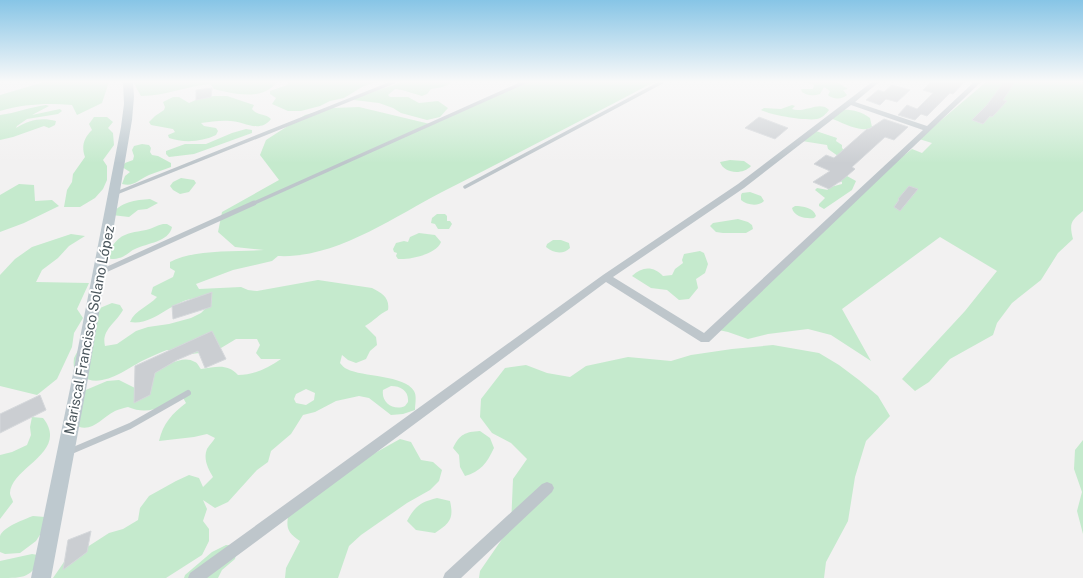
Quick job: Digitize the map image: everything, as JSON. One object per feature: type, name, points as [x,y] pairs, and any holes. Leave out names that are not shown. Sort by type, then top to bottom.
[{"type":"street","name":"Mariscal Francisco Solano López","points":[[41,578],[100,273],[129,109]]},
{"type":"street","points":[[195,578],[606,277],[741,186],[840,109]]},
{"type":"street","points":[[869,109],[928,130]]},
{"type":"street","points":[[606,277],[705,339],[950,109]]},
{"type":"street","points":[[450,578],[547,488]]},
{"type":"lane","points":[[114,194],[327,109]]},
{"type":"lane","points":[[100,273],[466,109]]},
{"type":"lane","points":[[465,187],[611,109]]},
{"type":"lane","points":[[66,453],[141,421],[161,411],[188,393]]},
{"type":"green space","points":[[27,109],[43,109],[32,115],[60,109],[62,111],[58,114],[27,119],[16,128],[30,121],[40,119],[56,121],[55,125],[49,128],[44,126],[0,140],[0,115]]},
{"type":"green space","points":[[74,109],[90,109],[77,115]]},
{"type":"green space","points":[[252,109],[271,119],[262,126],[251,126],[226,121],[201,123],[204,126],[216,128],[218,131],[216,135],[205,139],[180,141],[169,138],[168,135],[175,132],[173,129],[151,125],[149,122],[164,110]]},
{"type":"green space","points":[[283,109],[309,109],[301,111],[288,111]]},
{"type":"green space","points":[[328,109],[367,109],[430,124],[464,109],[602,109],[442,192],[384,224],[342,244],[321,251],[299,255],[278,256],[272,261],[233,270],[196,284],[199,289],[241,287],[248,290],[257,291],[318,280],[372,288],[376,290],[384,296],[388,302],[388,310],[365,326],[376,337],[377,345],[370,351],[366,359],[356,363],[348,360],[342,355],[340,363],[345,368],[354,372],[393,379],[409,386],[415,393],[415,410],[403,414],[391,415],[369,398],[359,396],[336,401],[315,412],[303,415],[291,434],[271,451],[268,462],[257,470],[228,502],[215,508],[203,500],[207,509],[203,521],[209,529],[209,541],[202,555],[166,578],[53,578],[64,562],[109,533],[123,529],[138,520],[140,508],[149,496],[189,475],[199,478],[203,487],[213,477],[208,467],[206,453],[207,449],[215,438],[207,434],[159,441],[163,429],[169,419],[186,403],[182,396],[156,409],[136,410],[128,407],[120,409],[109,414],[95,425],[85,428],[72,424],[81,392],[107,381],[119,380],[135,388],[155,372],[180,360],[195,362],[201,369],[225,367],[234,371],[238,375],[244,375],[261,370],[281,359],[261,359],[256,353],[260,345],[257,339],[236,339],[216,351],[183,355],[176,351],[167,350],[144,360],[113,377],[97,381],[89,380],[81,376],[75,370],[74,358],[100,308],[112,303],[120,305],[123,310],[105,335],[105,346],[117,344],[136,331],[191,318],[201,313],[208,306],[198,298],[189,299],[148,320],[130,322],[135,314],[157,297],[151,294],[153,287],[173,277],[175,271],[170,268],[170,262],[191,255],[203,253],[264,250],[235,247],[218,232],[222,212],[279,180],[260,155],[266,140],[305,115]],"holes":[[[391,386],[398,387],[406,392],[408,402],[405,406],[393,407],[384,399],[383,390]],[[306,389],[315,393],[314,400],[306,405],[296,403],[294,399],[296,394]]]},
{"type":"green space","points":[[395,109],[447,109],[440,117],[427,120],[401,113]]},
{"type":"green space","points":[[954,109],[1083,109],[1083,211],[1072,223],[1071,229],[1073,239],[1058,253],[1041,280],[1012,303],[997,323],[993,335],[950,359],[929,382],[915,391],[902,379],[965,311],[997,271],[940,237],[842,309],[871,361],[831,335],[808,329],[768,334],[748,339],[714,329],[856,193],[912,149],[922,153],[932,143],[919,139]]},
{"type":"green space","points":[[761,110],[829,110],[821,118],[812,119],[780,116]]},
{"type":"green space","points":[[840,110],[852,110],[863,114],[870,118],[872,127],[862,129],[851,127],[830,118]]},
{"type":"green space","points":[[94,117],[107,117],[113,122],[108,128],[113,133],[114,145],[103,160],[107,166],[107,180],[103,189],[95,198],[80,207],[64,207],[67,190],[72,182],[73,174],[85,157],[83,146],[87,136],[92,130],[89,124]]},
{"type":"green space","points":[[246,129],[252,130],[252,133],[194,154],[169,157],[166,154],[166,151],[185,144],[206,144]]},
{"type":"green space","points":[[816,131],[837,138],[836,141],[842,145],[842,148],[846,152],[838,156],[828,149],[827,145],[802,141]]},
{"type":"green space","points":[[142,144],[149,145],[152,155],[158,156],[171,163],[171,167],[149,175],[134,184],[122,184],[125,176],[130,172],[122,167],[125,163],[133,160],[134,156],[132,150],[134,146]]},
{"type":"green space","points":[[730,160],[744,161],[751,166],[748,169],[739,172],[729,171],[722,166],[720,162]]},
{"type":"green space","points":[[847,176],[856,181],[852,190],[824,209],[819,206],[825,198],[815,190],[817,188],[828,190],[827,188],[842,184],[842,182],[838,180]]},
{"type":"green space","points":[[181,178],[194,180],[196,183],[189,192],[180,194],[173,190],[170,186],[173,182]]},
{"type":"green space","points":[[19,184],[34,185],[35,201],[52,200],[59,206],[24,223],[0,232],[0,195]]},
{"type":"green space","points":[[750,192],[761,196],[764,201],[759,204],[752,205],[741,200],[742,193]]},
{"type":"green space","points":[[150,199],[158,203],[147,209],[138,210],[129,217],[112,215],[123,204]]},
{"type":"green space","points":[[795,206],[811,209],[816,216],[814,218],[801,217],[793,211],[792,208]]},
{"type":"green space","points":[[437,214],[445,214],[447,216],[447,221],[450,221],[452,224],[449,229],[438,229],[435,224],[431,223],[432,218]]},
{"type":"green space","points":[[738,219],[748,222],[752,225],[753,229],[746,233],[723,233],[716,232],[710,226],[713,223]]},
{"type":"green space","points":[[167,224],[172,227],[167,236],[162,239],[135,249],[121,257],[111,259],[106,257],[114,244],[126,234]]},
{"type":"green space","points":[[419,233],[435,235],[441,242],[429,253],[416,257],[398,259],[396,256],[397,253],[394,252],[393,249],[396,243],[404,241],[408,242],[410,237]]},
{"type":"green space","points":[[71,234],[85,236],[69,246],[58,258],[42,270],[36,282],[89,283],[77,309],[83,318],[74,333],[72,347],[57,379],[37,395],[0,386],[0,275],[15,259],[32,247]]},
{"type":"green space","points":[[553,240],[561,240],[569,243],[570,248],[564,252],[552,251],[546,247],[547,244]]},
{"type":"green space","points":[[700,251],[704,253],[708,264],[705,273],[696,279],[698,288],[689,299],[679,300],[667,290],[651,288],[632,276],[640,270],[648,268],[656,270],[663,276],[672,275],[675,269],[683,263],[682,260],[684,254]]},
{"type":"green space","points":[[773,345],[819,353],[839,365],[878,396],[890,416],[866,441],[855,477],[848,521],[826,562],[824,578],[479,578],[480,571],[511,526],[513,479],[527,459],[511,443],[492,433],[480,417],[481,399],[505,368],[526,365],[547,373],[570,377],[586,366],[628,357],[671,361],[691,355]]},
{"type":"green space","points":[[32,417],[43,418],[49,430],[49,440],[45,450],[19,475],[13,484],[10,495],[13,502],[0,519],[0,455],[12,452],[27,445],[31,435],[30,427]]},
{"type":"green space","points":[[480,431],[490,438],[494,448],[489,458],[479,469],[465,476],[460,467],[459,455],[453,448],[458,440],[467,433]]},
{"type":"green space","points":[[400,439],[411,442],[421,460],[433,462],[442,470],[439,481],[430,490],[407,503],[361,535],[349,546],[338,578],[285,578],[286,568],[300,541],[292,535],[288,529],[287,521],[289,511],[366,458]]},
{"type":"green space","points":[[1083,440],[1083,534],[1077,511],[1082,492],[1074,469],[1075,450]]},
{"type":"green space","points":[[437,498],[450,501],[450,520],[435,533],[416,530],[407,521],[410,516],[419,505]]},
{"type":"green space","points":[[33,516],[45,517],[45,527],[36,541],[20,553],[5,554],[0,552],[0,536],[2,533],[15,524]]},
{"type":"green space","points":[[226,545],[238,546],[235,559],[222,570],[218,578],[184,578],[185,575],[212,552]]},
{"type":"green space","points":[[32,554],[44,556],[30,573],[16,578],[0,578],[0,561]]},
{"type":"building","points":[[903,109],[934,109],[927,116],[921,114],[915,120],[898,115]]},
{"type":"building","points":[[983,109],[1000,109],[992,117],[990,116],[983,124],[972,120]]},
{"type":"building","points":[[759,117],[788,128],[775,139],[745,128]]},
{"type":"building","points":[[884,119],[908,127],[894,140],[885,137],[852,167],[855,169],[829,189],[813,182],[830,171],[814,164],[826,155],[834,158],[867,129]]},
{"type":"building","points":[[909,186],[918,189],[900,211],[894,207],[899,200],[898,199]]},
{"type":"building","points":[[212,292],[211,307],[173,319],[172,306]]},
{"type":"building","points":[[212,331],[226,359],[205,368],[198,351],[177,360],[155,373],[150,395],[134,403],[135,366]]},
{"type":"building","points":[[40,395],[46,410],[0,433],[0,414]]},
{"type":"building","points":[[91,531],[87,552],[63,570],[68,540]]}]
